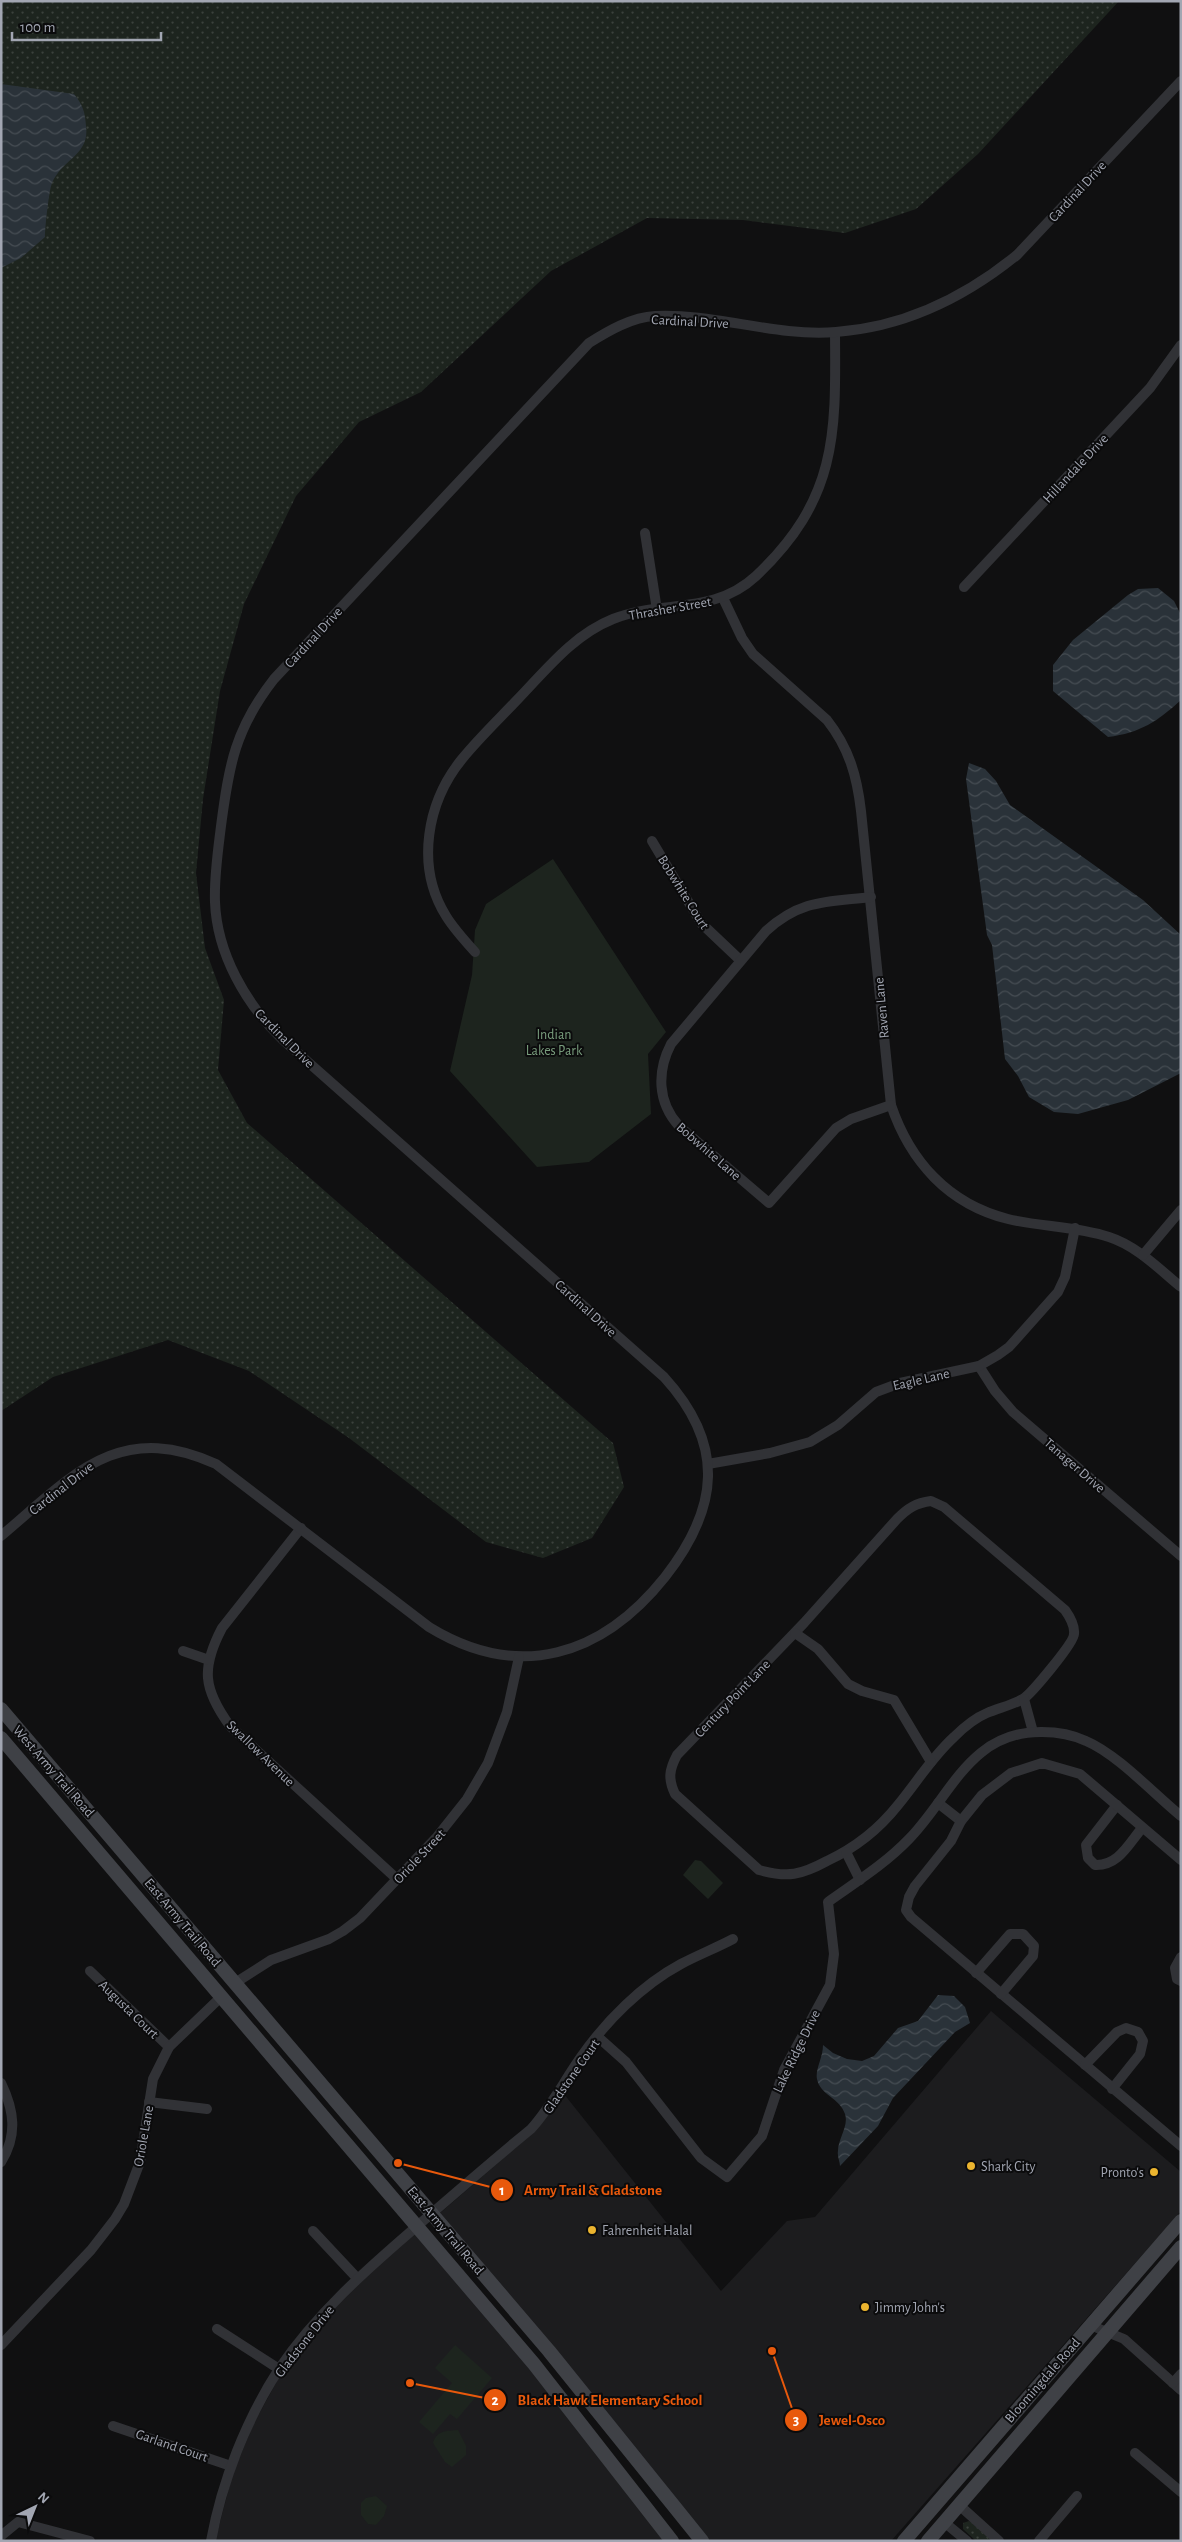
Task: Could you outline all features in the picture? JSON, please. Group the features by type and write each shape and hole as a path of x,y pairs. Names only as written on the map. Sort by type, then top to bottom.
{"main road":[{"name":"West Army Trail Road","path":"1,1709 107,1832"},
{"name":"West Army Trail Road","path":"1,1738 95,1845"},
{"name":"East Army Trail Road","path":"107,1832 549,2351 702,2541"},
{"name":"East Army Trail Road","path":"95,1845 534,2364 672,2541"},
{"name":"Bloomingdale Road","path":"904,2541 1181,2221"},
{"name":"Bloomingdale Road","path":"928,2541 1181,2247"}],"street":[{"name":"Cardinal Drive","path":"1,1536 84,1468 118,1452 148,1446 188,1452 216,1464 442,1634 484,1651 519,1657 551,1653 583,1644 608,1632 642,1605 693,1538 705,1502 708,1464 694,1417 680,1395 664,1377 290,1046 264,1020 241,988 222,940 215,904 217,862 230,764 240,734 257,701 281,672 589,343 623,324 654,316 693,318 792,331 835,332 884,325 920,314 958,297 989,278 1017,254 1181,81"},
{"name":"Thrasher Street","path":"475,952 445,915 433,883 427,851 431,822 446,782 462,758 574,642 613,619 723,598 755,577 773,558 806,514 823,478 830,454 834,425 835,332"},
{"name":"Hillandale Drive","path":"964,587 1150,388 1181,345"},
{"path":"645,533 657,610"},
{"name":"Raven Lane","path":"723,598 742,638 753,654 816,709 836,732 847,750 858,785 871,897 890,1105 908,1146 922,1166 957,1198 986,1212 1008,1219 1075,1228 1114,1239 1142,1255 1181,1287"},
{"name":"Bobwhite Court","path":"652,841 701,923 714,938 740,960"},
{"name":"Bobwhite Lane","path":"871,897 810,904 796,908 766,930 671,1044 663,1059 662,1091 668,1111 680,1126 769,1203 836,1128 851,1119 890,1105"},
{"path":"1142,1255 1181,1210"},
{"name":"Eagle Lane","path":"708,1464 770,1453 802,1445 831,1430 868,1397 887,1386 979,1366 1009,1347 1058,1292 1065,1277 1075,1228"},
{"name":"Tanager Drive","path":"979,1366 995,1391 1013,1412 1181,1556"},
{"name":"Century Point Lane","path":"931,1501 944,1507 1065,1610 1072,1620 1074,1635 1069,1648 1024,1699 986,1713 962,1729 941,1749 898,1806 872,1832 846,1852 810,1870 794,1875 758,1870 675,1794 669,1780 670,1768 677,1756 795,1633 907,1509 918,1503 931,1501"},
{"name":"Swallow Avenue","path":"301,1528 222,1628 206,1670 213,1700 230,1726 397,1879"},
{"path":"795,1633 818,1649 848,1684 862,1691 894,1700 931,1762"},
{"path":"183,1651 209,1660"},
{"name":"Oriole Street","path":"235,1983 270,1960 329,1939 343,1931 360,1918 452,1820 468,1799 488,1763 507,1712 519,1657"},
{"path":"1024,1699 1033,1732"},
{"path":"846,1852 860,1880 878,1867 910,1838 968,1763 989,1746 1013,1736 1033,1732 1058,1732 1100,1748 1181,1816"},
{"path":"1181,1860 1080,1774 1042,1763 1011,1773 982,1795 961,1822 951,1841 915,1886 909,1897 906,1910 910,1916 976,1973 1181,2146"},
{"path":"938,1803 961,1822"},
{"path":"1117,1805 1086,1846 1088,1858 1095,1865 1106,1865 1114,1861 1142,1828"},
{"name":"Lake Ridge Drive","path":"598,2036 626,2062 702,2158 727,2177 762,2136 784,2070 830,1985 834,1959 828,1902 860,1880"},
{"path":"976,1973 1010,1934 1023,1934 1034,1946 1034,1956 1001,1994"},
{"name":"Gladstone Court","path":"418,2226 537,2122 549,2109 581,2056 638,1995 670,1971 733,1940"},
{"path":"1181,1957 1175,1968 1177,1980 1181,1981"},
{"name":"Augusta Court","path":"90,1971 169,2047"},
{"name":"Oriole Lane","path":"3,2340 91,2250 115,2219 124,2204 140,2162 153,2079 169,2047 222,1996"},
{"path":"1085,2065 1116,2032 1126,2028 1138,2032 1143,2041 1140,2054 1112,2089"},
{"path":"1,2083 12,2108 14,2128 10,2144 1,2162"},
{"path":"149,2102 207,2109"},
{"name":"Gladstone Drive","path":"211,2541 231,2466 250,2423 279,2369 314,2324 357,2278 418,2226"},
{"path":"313,2231 357,2278"},
{"path":"1090,2325 1124,2339 1177,2387 1181,2374"},
{"path":"217,2329 279,2369"},
{"name":"Garland Court","path":"113,2426 231,2466"},
{"path":"1135,2453 1181,2492"},
{"path":"1039,2541 1077,2496"},
{"path":"959,2505 999,2541"},
{"path":"1,2536 18,2522 90,2541"},
{"path":"944,2522 967,2541"}],"shaded area":[{"path":"991,2011 1181,2172 1181,2211 891,2541 707,2541 439,2214 537,2129 564,2094 721,2291 787,2221 815,2217"},
{"path":"418,2230 668,2541 215,2541 233,2473 254,2423 282,2372 316,2328 360,2281"}],"green space":[{"path":"1,1 1119,1 978,154 916,209 845,233 743,220 647,218 551,271 421,392 359,422 296,496 244,604 220,691 203,799 196,873 205,948 224,1000 218,1070 247,1123 613,1443 624,1487 592,1538 543,1558 486,1542 349,1438 249,1371 168,1340 53,1377 1,1411"},
{"name":"Indian Lakes Park","path":"553,859 666,1032 648,1054 651,1114 589,1162 537,1167 450,1071 472,975 475,930 486,904"},
{"path":"695,1860 701,1861 723,1883 708,1899 683,1875"},
{"path":"455,2345 492,2378 457,2419 450,2414 433,2434 419,2422 452,2383 435,2368"},
{"path":"458,2430 466,2446 466,2455 452,2467 445,2462 433,2443 440,2433"},
{"path":"376,2496 387,2506 384,2516 376,2525 368,2524 361,2515 361,2503 366,2498"},
{"path":"969,2521 992,2541 976,2541 963,2529 963,2523"}],"water":[{"path":"1,84 74,94 80,102 84,113 86,136 80,150 56,175 52,183 47,209 45,237 21,258 1,268"},
{"path":"1158,588 1174,601 1181,615 1181,700 1148,725 1130,732 1108,737 1053,691 1053,665 1073,640 1128,595 1138,589"},
{"path":"969,763 985,769 996,781 1010,805 1143,900 1181,935 1181,1073 1128,1100 1078,1114 1054,1112 1029,1097 1018,1076 1005,1059 992,945 987,935 966,779"},
{"path":"938,1995 954,1996 965,2007 970,2023 955,2032 893,2098 878,2126 840,2166 838,2146 845,2128 846,2119 839,2104 822,2089 817,2079 823,2045 833,2053 847,2059 862,2061 874,2056 898,2028 918,2021"}],"place":[{"name":"Army Trail & Gladstone","path":"398,2163"},
{"name":"Shark City","path":"971,2166"},
{"name":"Pronto's","path":"1154,2172"},
{"name":"Fahrenheit Halal","path":"592,2230"},
{"name":"Jimmy John's","path":"865,2307"},
{"name":"Jewel-Osco","path":"772,2351"},
{"name":"Black Hawk Elementary School","path":"410,2383"}]}
